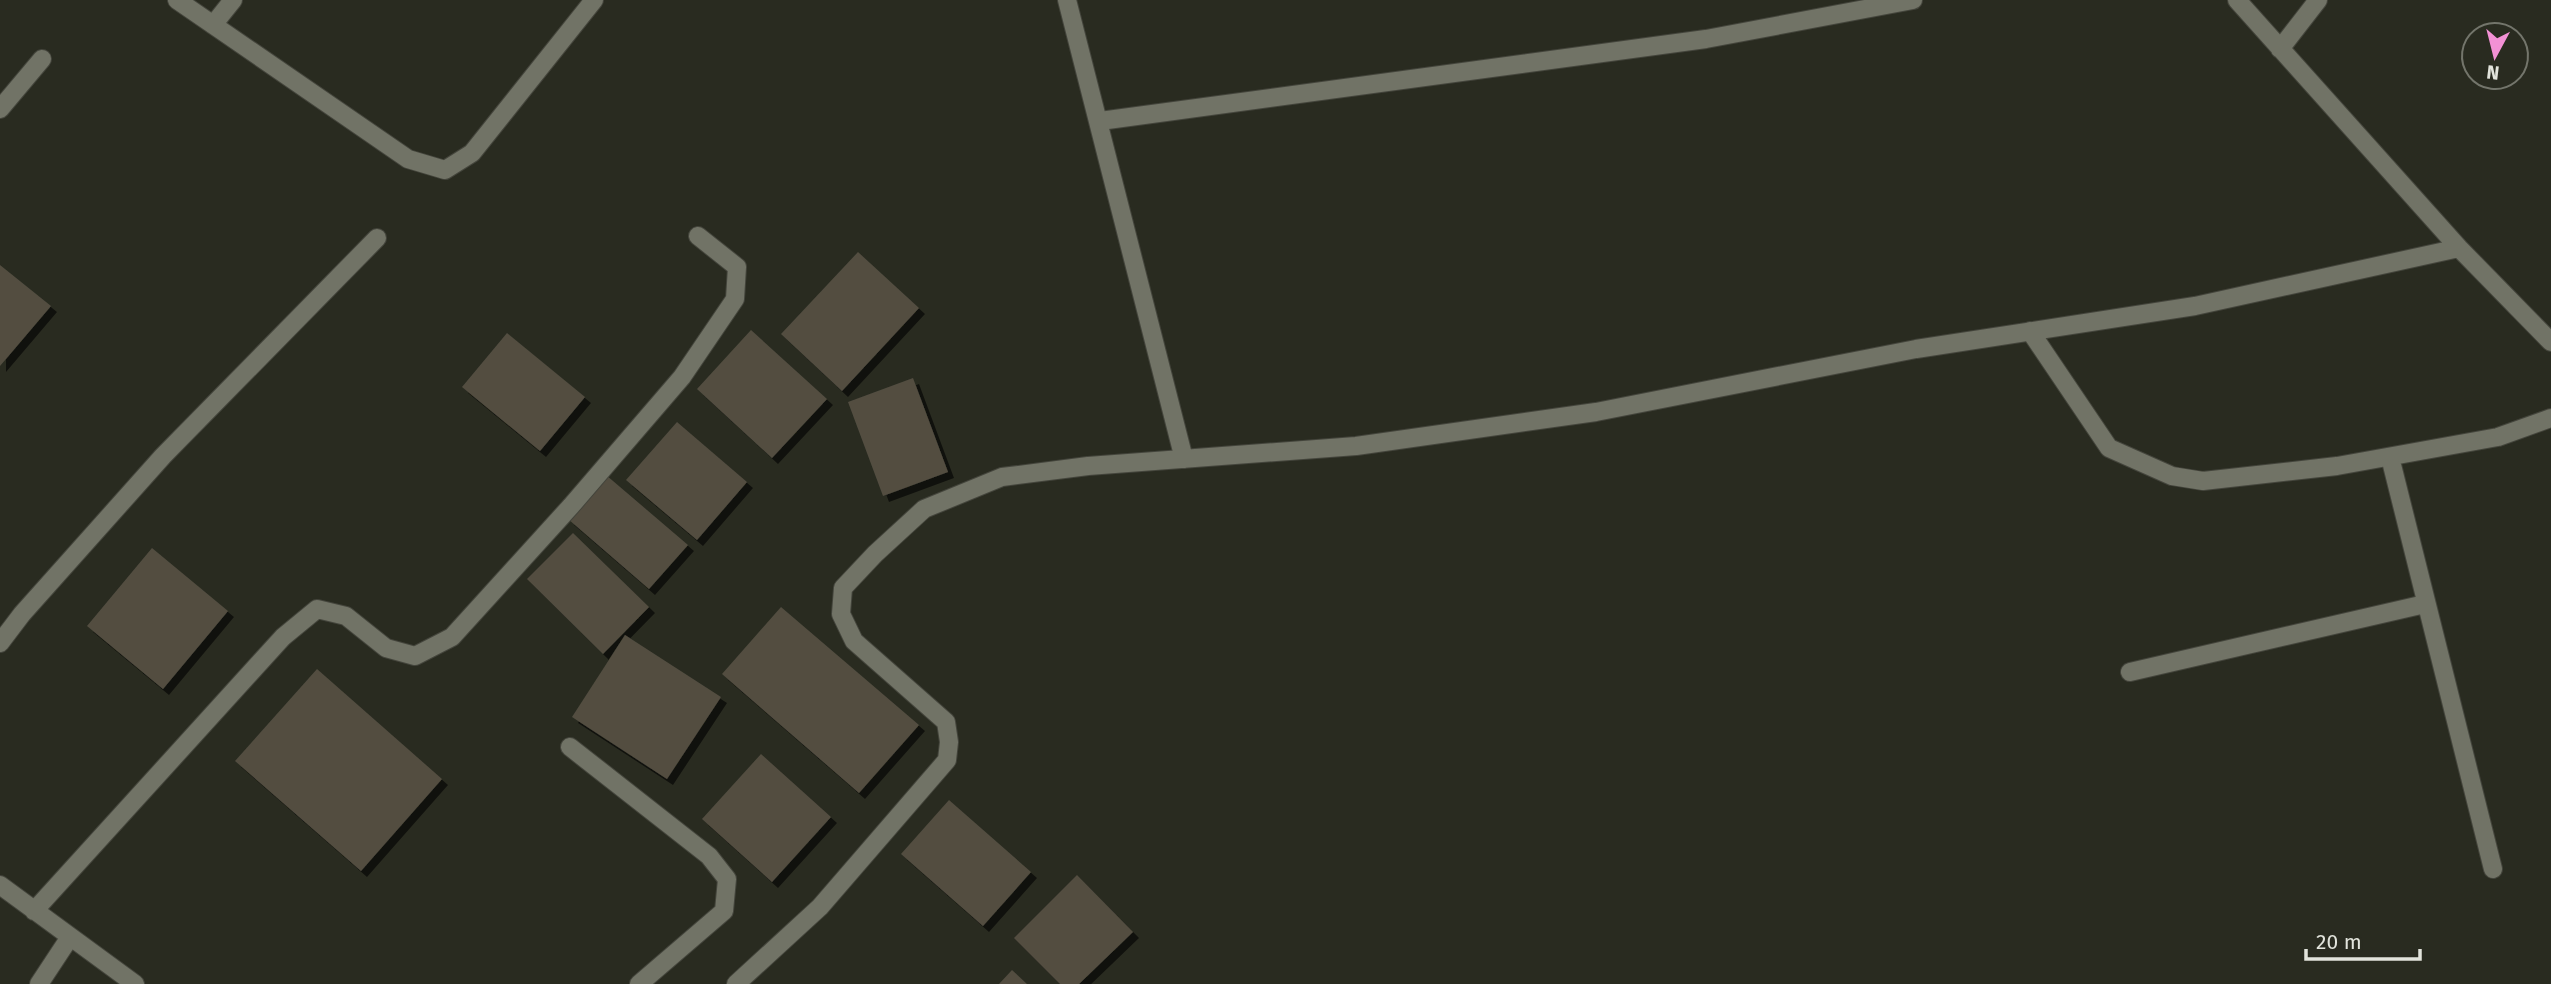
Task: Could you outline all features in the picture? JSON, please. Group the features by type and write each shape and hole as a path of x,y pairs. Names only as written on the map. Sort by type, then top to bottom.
{"street":[{"path":"177,0 408,159 444,170 472,153 594,0"},
{"path":"213,25 233,0"},
{"path":"1067,0 1184,458"},
{"path":"1100,121 1706,39 1913,0"},
{"path":"2237,0 2459,248 2551,342"},
{"path":"2280,49 2318,0"},
{"path":"0,109 42,59"},
{"path":"34,911 283,637 317,609 346,616 386,648 415,656 452,637 571,506 682,377 735,299 737,267 698,236"},
{"path":"0,642 163,456 377,237"},
{"path":"736,984 820,907 947,760 949,742 946,722 854,641 841,614 843,588 875,554 925,509 1002,477 1088,466 1356,446 1596,412 1916,349 2195,306 2459,248"},
{"path":"2030,331 2109,448 2172,476 2203,481 2337,466 2498,437 2551,418"},
{"path":"2390,457 2493,869"},
{"path":"2130,672 2426,604"},
{"path":"570,747 709,856 727,879 724,911 639,984"},
{"path":"0,885 135,984"},
{"path":"38,984 70,937"}],"building":[{"path":"858,252 919,308 842,391 781,334"},
{"path":"0,265 51,306 0,366"},
{"path":"751,330 827,399 772,458 697,389"},
{"path":"507,333 585,397 540,451 462,387"},
{"path":"913,378 948,472 883,496 848,402"},
{"path":"677,422 747,482 697,540 626,480"},
{"path":"606,475 688,545 649,589 568,519"},
{"path":"573,533 649,607 603,654 527,579"},
{"path":"152,548 228,611 163,689 87,626"},
{"path":"781,607 919,725 859,793 722,674"},
{"path":"625,635 721,697 667,779 572,717"},
{"path":"317,669 442,779 361,871 235,761"},
{"path":"761,754 831,817 772,882 702,819"},
{"path":"949,800 1031,872 983,926 901,854"},
{"path":"1077,875 1133,932 1079,984 1060,984 1014,938"},
{"path":"1012,970 1027,984 999,984"}]}
